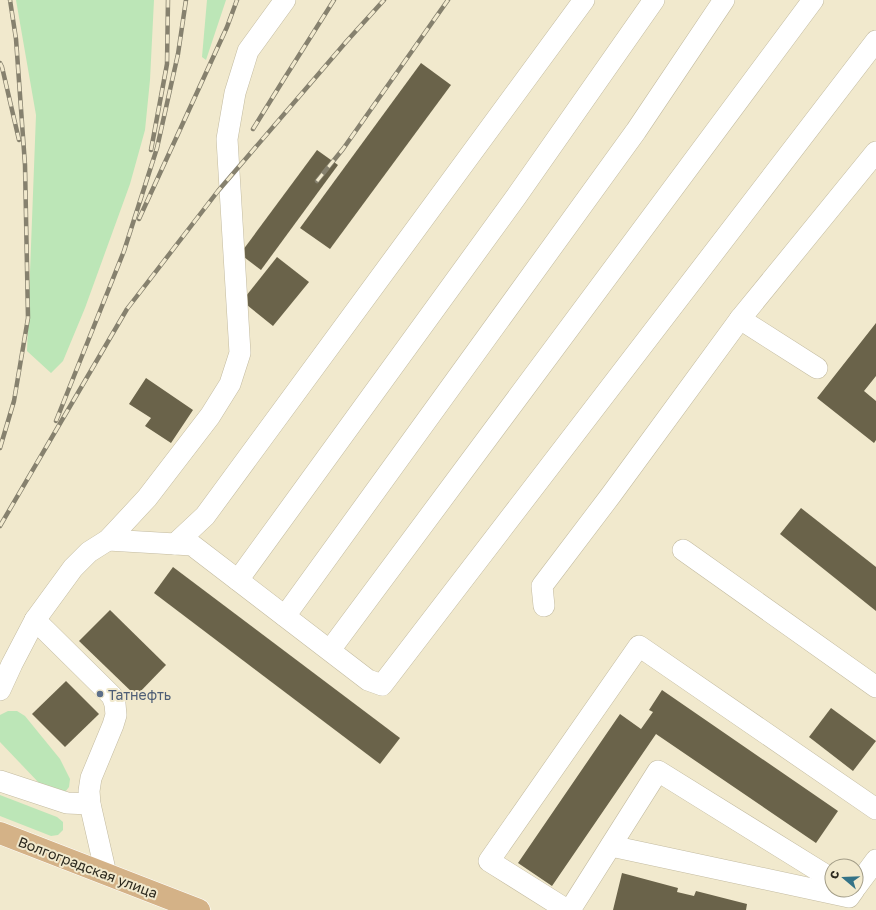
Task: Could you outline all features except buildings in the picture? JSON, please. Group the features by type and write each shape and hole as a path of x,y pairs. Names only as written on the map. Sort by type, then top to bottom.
{"main road":[{"name":"Волгоградская улица","path":"0,833 199,910"}],"lane":[{"path":"0,690 35,620 73,568 89,552 108,540 147,498 210,416 230,384 240,353 227,139 235,93 248,51 285,0"},
{"path":"175,544 205,516 584,0"},
{"path":"238,580 516,197 654,0"},
{"path":"285,616 636,131 724,0"},
{"path":"330,650 813,0"},
{"path":"108,540 192,545 368,680 382,685 876,42"},
{"path":"544,606 542,586 611,495 740,319 876,152"},
{"path":"740,319 817,368"},
{"path":"684,550 876,687"},
{"path":"35,620 112,696 115,704 116,714 113,725 91,778 89,791 90,804 106,874"},
{"path":"824,875 658,771 569,910 489,860 639,646 876,809"},
{"path":"0,781 67,803 90,804"},
{"path":"611,846 824,889"},
{"path":"864,878 876,860"}],"green space":[{"path":"16,0 154,0 150,80 145,130 130,184 85,308 63,361 51,373 27,351 36,115"},
{"path":"207,0 226,0 206,60 202,57"},
{"path":"8,711 17,711 25,716 60,759 70,779 69,787 65,792 40,784 0,742 0,715"},
{"path":"0,795 57,817 63,822 63,830 58,835 51,836 0,816"}],"railway":[{"path":"0,448 14,401 28,318 25,165 16,39 10,0"},
{"path":"151,150 167,64 168,0"},
{"path":"56,421 124,251 157,148 178,54 186,0"},
{"path":"139,219 227,27 237,0"},
{"path":"253,129 334,0"},
{"path":"0,526 127,309 218,191 384,0"},
{"path":"317,181 343,149 448,0"},
{"path":"0,63 19,140"}],"place":[{"name":"Татнефть","path":"100,694"}]}
